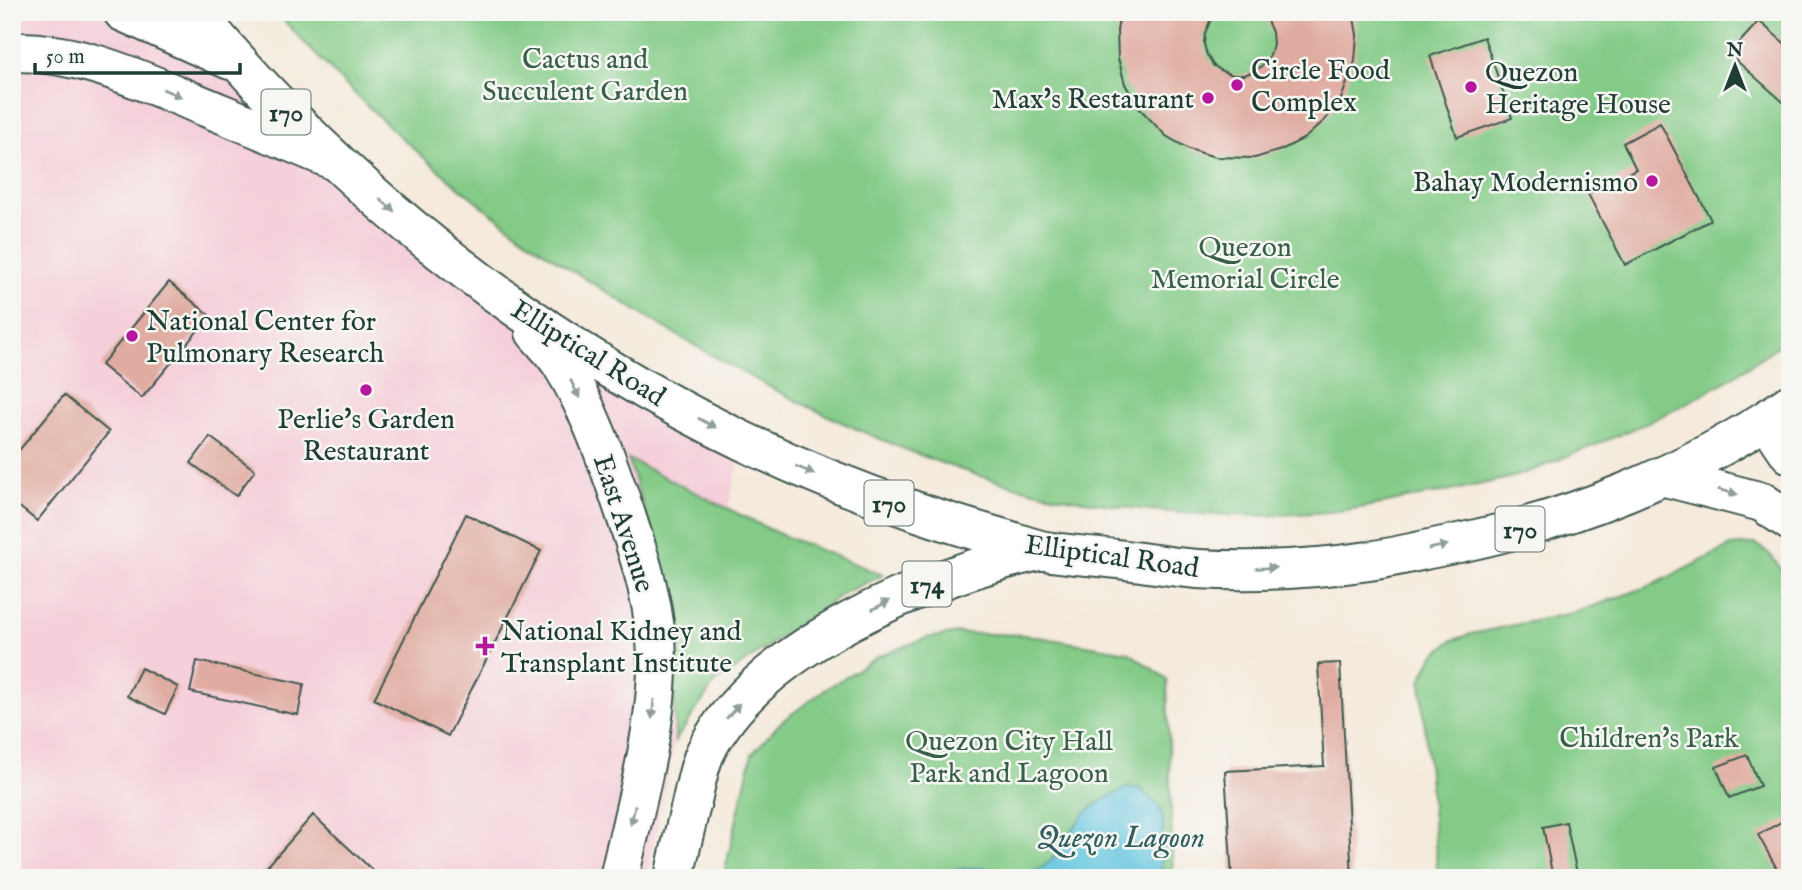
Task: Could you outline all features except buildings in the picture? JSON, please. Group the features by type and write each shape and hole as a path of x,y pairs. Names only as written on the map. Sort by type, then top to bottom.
{"main road":[{"name":"170","path":"123,12 238,63"},
{"name":"Elliptical Road","path":"195,12 238,63 335,161 405,221 521,313 660,398 767,454 856,491 1041,550 1197,569 1322,566 1371,561 1499,535 1555,519 1662,476 1778,412"},
{"name":"170","path":"12,52 29,51 78,59 137,78 335,161"},
{"name":"East Avenue","path":"521,313 561,363 587,413 632,534 653,611 657,673 650,741 619,878"},
{"path":"1778,412 1790,454"},
{"path":"1662,476 1762,502 1790,521"},
{"name":"174","path":"674,878 704,756 728,717 752,691 812,645 894,598 975,567 1041,550"}],"shaded area":[{"path":"12,12 195,12 335,161 743,442 675,741 647,878 12,878"}],"green space":[{"name":"Quezon Memorial Circle","path":"276,12 1790,12 1790,337 1728,380 1647,423 1530,471 1466,488 1353,509 1276,515 1156,511 1037,491 1000,482 909,451 821,413 735,369 586,280 522,236 424,158 333,73"},
{"path":"628,459 777,533 883,575 844,593 714,684 675,741 673,638 664,572"},
{"name":"Children's Park","path":"1755,544 1771,556 1790,583 1790,878 1438,878 1421,682 1433,656 1451,641 1471,634 1577,612 1655,584 1731,546"},
{"name":"Quezon City Hall Park and Lagoon","path":"958,633 1026,635 1128,652 1167,679 1173,878 723,878 752,754 781,722 823,691 877,657 926,638"}],"water":[{"name":"Quezon Lagoon","path":"1127,788 1139,788 1159,806 1163,818 1161,878 935,878 951,871 969,868 1025,873 1040,869 1054,857 1087,812"}],"place":[{"name":"Circle Food Complex","path":"1237,85"},
{"name":"Quezon Heritage House","path":"1471,87"},
{"name":"Max's Restaurant","path":"1208,98"},
{"name":"Bahay Modernismo","path":"1652,181"},
{"name":"National Center for Pulmonary Research","path":"132,336"},
{"name":"Perlie's Garden Restaurant","path":"366,390"},
{"name":"National Kidney and Transplant Institute","path":"485,646"}],"park label":[{"name":"Cactus and Succulent Garden","path":"585,74"}]}
